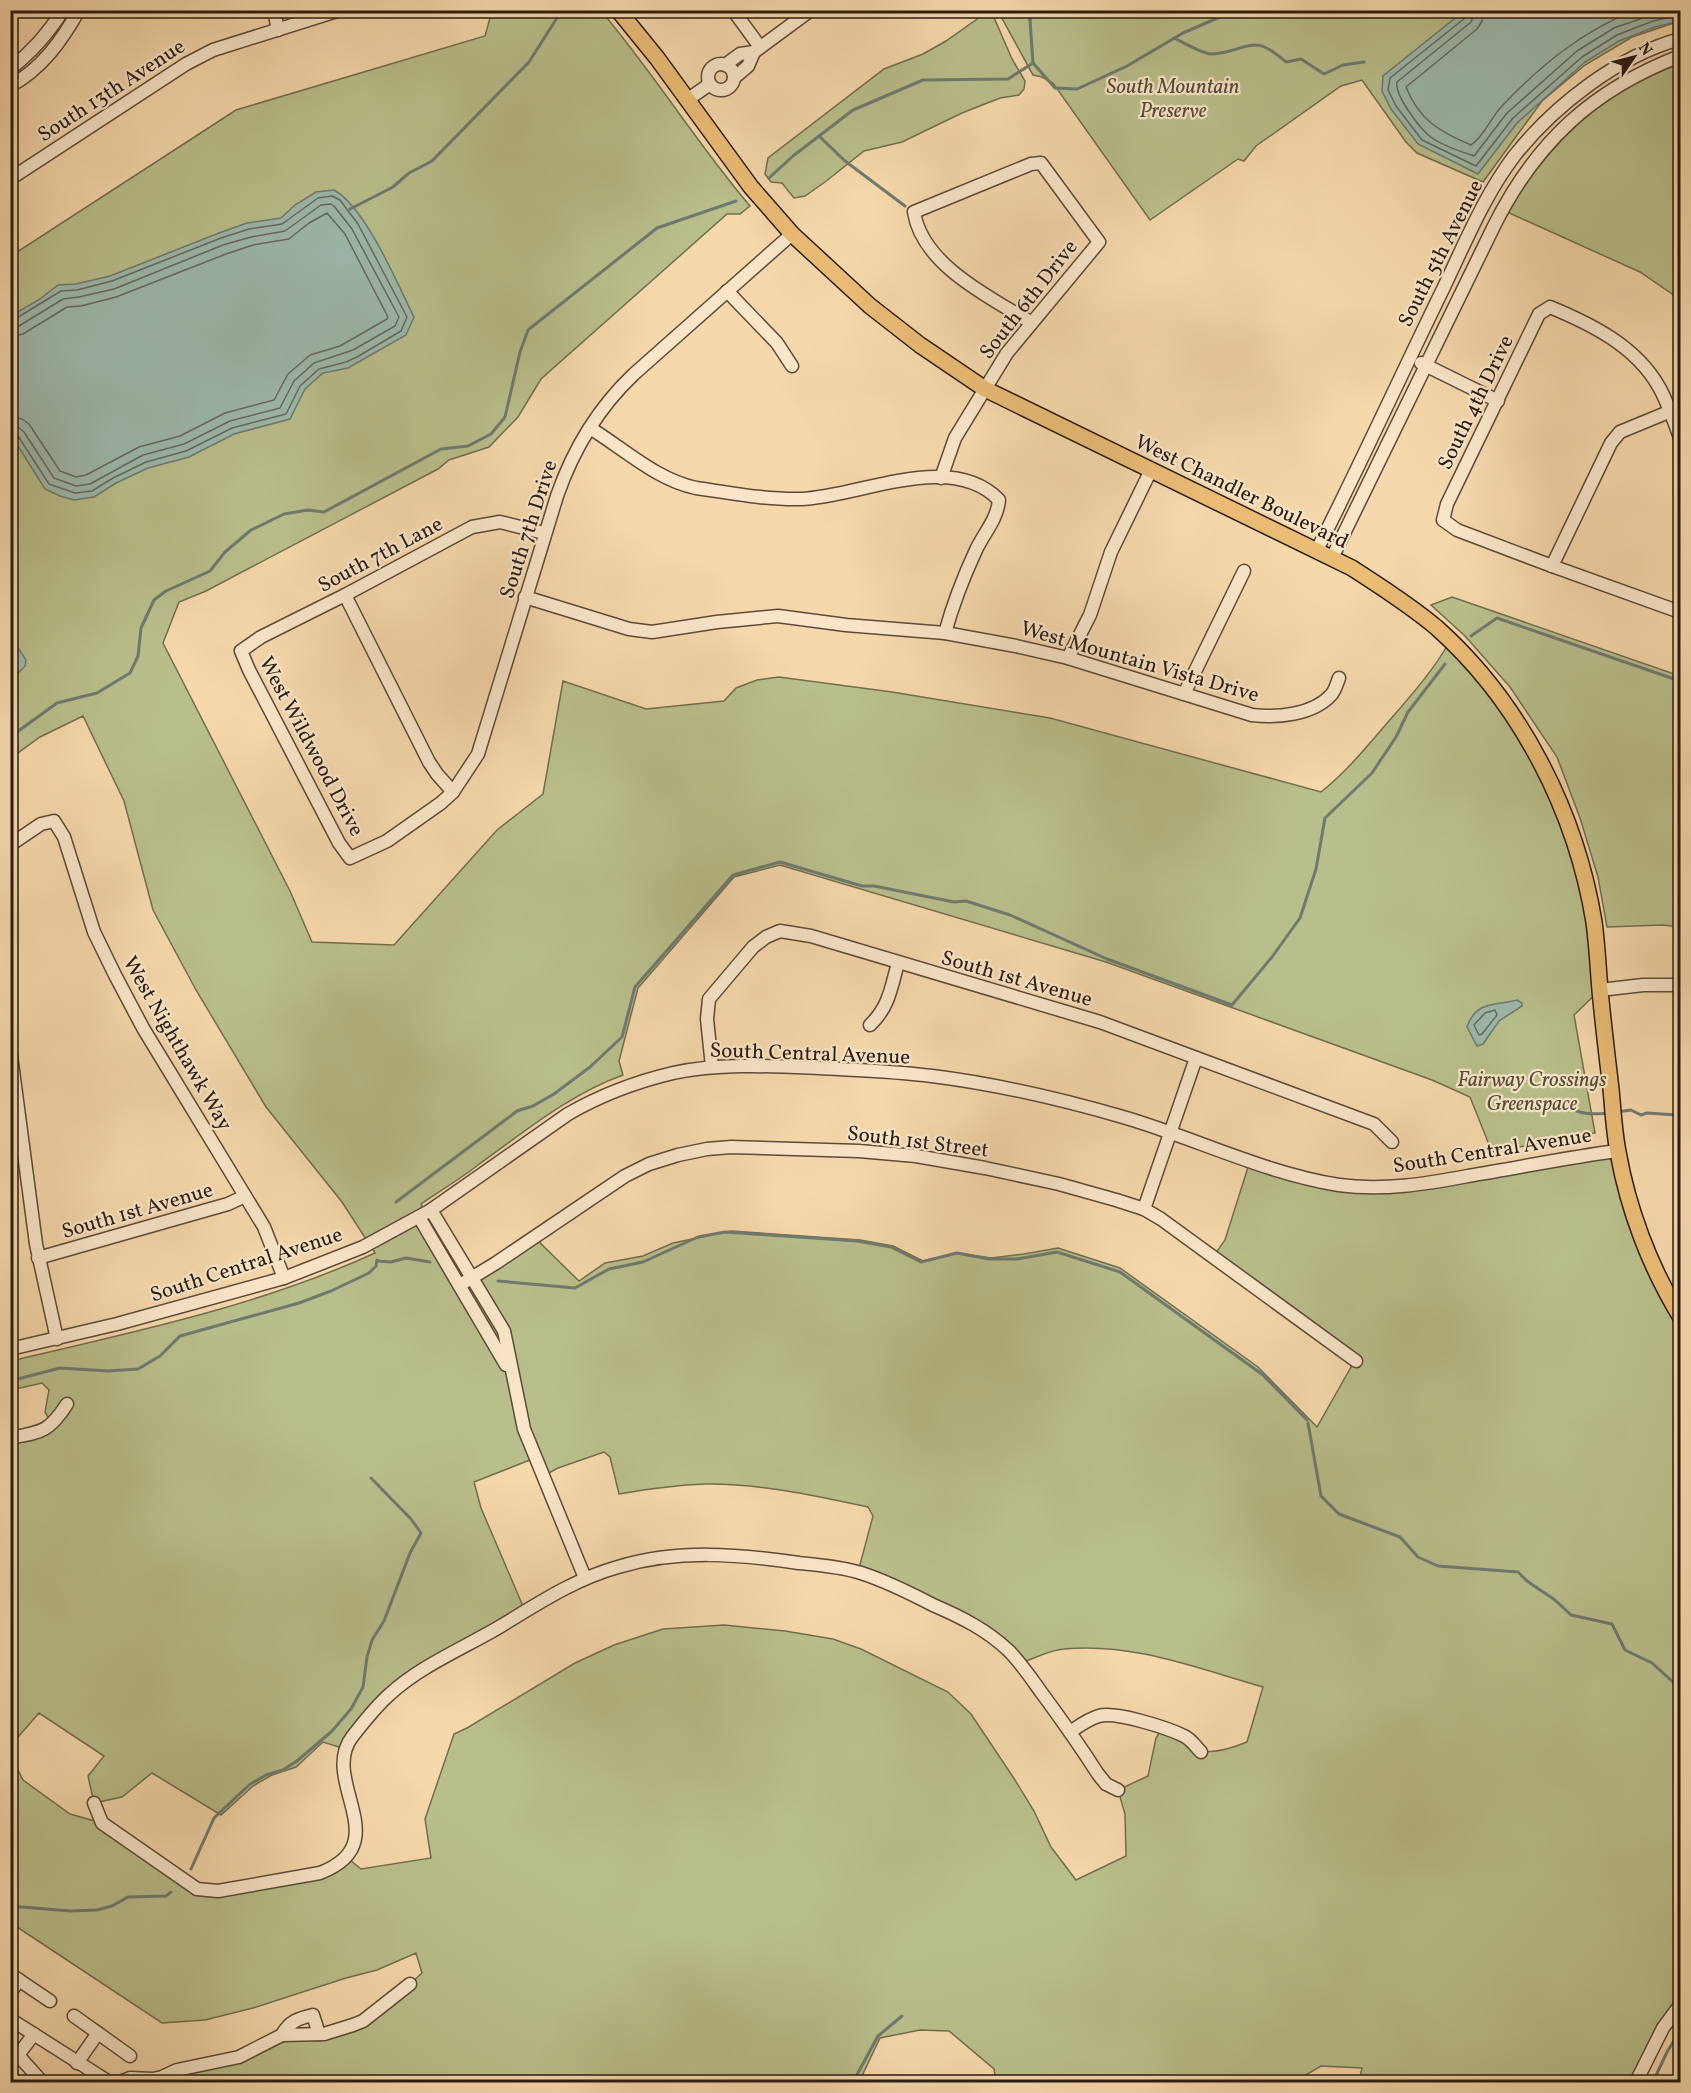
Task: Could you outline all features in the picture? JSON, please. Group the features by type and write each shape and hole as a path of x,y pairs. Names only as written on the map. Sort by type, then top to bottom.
{"main road":[{"name":"West Chandler Boulevard","path":"618,10 657,58 755,192 792,234 870,306 920,345 985,388 1352,568 1392,594 1456,647 1501,699 1540,759 1568,821 1585,880 1594,923 1618,1151 1641,1236 1660,1280 1680,1316"}],"street":[{"path":"10,69 27,57 47,36 63,10"},
{"path":"10,87 36,68 58,45 79,10"},
{"path":"274,10 278,30"},
{"name":"South 13th Avenue","path":"10,179 186,64 213,50 340,10"},
{"path":"733,10 757,50"},
{"path":"734,78 748,66 757,50 810,10"},
{"name":"South 5th Avenue","path":"1317,550 1491,193 1511,160 1555,112 1600,78 1657,47 1678,39"},
{"path":"724,65 740,54 757,50"},
{"name":"South 5th Avenue","path":"1332,558 1507,200 1544,147 1567,124 1619,86 1680,56"},
{"path":"717,65 724,65 733,71 734,78 731,86 724,90 716,90 710,84 708,76 711,69 717,65"},
{"path":"687,100 710,84"},
{"name":"South 6th Drive","path":"941,477 956,438 1007,353 1032,323 1099,242 1041,164 1031,164 914,212 916,225 943,263 975,288 1032,323"},
{"name":"South 7th Drive","path":"350,858 387,841 419,820 453,792 478,754 544,533 569,463 590,428 619,388 792,234"},
{"path":"727,291 777,343 792,366"},
{"name":"South 4th Drive","path":"1552,566 1457,530 1443,520 1447,504 1539,314 1550,307 1623,345 1658,385 1671,411"},
{"path":"1410,358 1498,401"},
{"path":"1680,438 1671,411 1620,432 1611,443 1552,566 1680,612"},
{"path":"590,428 669,479 696,488 801,499 910,479 941,477 988,489 999,500 998,513 977,547 954,598 945,633"},
{"path":"1068,658 1090,615 1111,552 1151,470"},
{"name":"South 7th Lane","path":"241,651 261,637 472,527 500,522 544,533"},
{"path":"1184,694 1244,571"},
{"path":"345,595 429,762 453,792"},
{"name":"West Mountain Vista Drive","path":"525,597 629,629 652,632 778,616 846,625 945,633 1068,658 1252,715 1274,716 1318,705 1332,695 1339,678"},
{"name":"West Wildwood Drive","path":"241,651 328,822 350,858"},
{"name":"West Nighthawk Way","path":"10,845 41,824 54,821 64,837 94,932 115,975 143,1028 271,1240 284,1278"},
{"name":"South 1st Avenue","path":"712,1067 706,1019 709,999 753,947 765,937 780,932 811,936 1100,1022 1374,1124 1392,1142"},
{"path":"870,1025 881,1014 887,1003 898,963"},
{"path":"1600,990 1642,985 1680,985"},
{"path":"10,1048 38,1258 57,1339"},
{"path":"1144,1209 1196,1058"},
{"name":"South Central Avenue","path":"10,1349 186,1306 284,1278 370,1244 431,1210 568,1114 589,1102 614,1090 673,1073 712,1067 794,1067 932,1076 1045,1097 1170,1132 1279,1171 1341,1185 1366,1187 1430,1183 1618,1151"},
{"name":"South 1st Street","path":"460,1285 625,1176 649,1164 678,1155 731,1147 859,1151 916,1156 985,1168 1059,1184 1144,1209 1356,1361"},
{"name":"South 1st Avenue","path":"38,1258 228,1204 245,1196"},
{"path":"431,1210 504,1330 524,1429 585,1578"},
{"path":"419,1217 512,1374"},
{"path":"10,1438 43,1431 60,1416 67,1404"},
{"path":"94,1803 102,1823 197,1889 218,1891 320,1874 336,1867 350,1852 356,1835 344,1769 345,1749 388,1695 417,1673 547,1597 585,1578 618,1566 698,1554 759,1557 858,1572 881,1580 982,1629 1020,1663 1098,1774 1106,1784 1118,1791"},
{"path":"1070,1732 1090,1719 1111,1715 1130,1718 1186,1737 1201,1752"},
{"path":"10,1993 15,1977 50,2001"},
{"path":"10,2019 109,2082 120,2082 130,2078 160,2080 177,2070 239,2057 282,2035 319,2034 363,2021 410,1984"},
{"path":"1636,2082 1663,2028 1680,2005"},
{"path":"282,2035 296,2019 314,2015 319,2034"},
{"path":"74,2016 130,2056"},
{"path":"77,2063 98,2033"},
{"path":"34,2034 18,2055 42,2082"}],"green space":[{"name":"South Mountain Preserve","path":"1680,10 1680,21 1632,37 1585,65 1542,101 1483,182 1417,153 1406,142 1362,80 1341,86 1256,146 1244,161 1238,159 1150,220 1053,83 1033,75 998,11"},
{"name":"Fairway Crossings Greenspace","path":"492,11 601,11 750,206 740,214 727,214 541,379 518,417 489,447 449,460 438,469 206,591 179,602 163,643 290,891 312,942 394,945 497,830 543,794 563,681 646,709 724,701 736,688 757,680 779,677 892,692 1050,718 1321,792 1353,762 1410,697 1450,641 1501,699 1568,821 1600,990 1574,1015 1595,1133 1492,1152 1470,1097 1432,1080 1106,962 780,865 734,877 638,988 619,1061 623,1075 584,1092 566,1103 421,1204 466,1281 534,1237 579,1281 605,1263 643,1256 673,1243 731,1231 860,1240 893,1246 923,1261 958,1253 991,1258 1058,1248 1120,1268 1258,1367 1317,1427 1355,1360 1213,1257 1225,1240 1250,1161 1366,1187 1618,1151 1627,1190 1680,1316 1680,2005 1636,2082 1359,2082 1362,2068 1321,2066 1294,2082 996,2082 994,2069 949,2031 920,2030 880,2038 859,2082 164,2082 177,2070 239,2057 282,2035 353,2025 422,1973 416,1953 377,1970 253,2008 205,2020 162,2023 11,1923 11,1763 17,1768 23,1780 70,1814 102,1823 197,1889 320,1873 346,1857 361,1869 431,1858 425,1819 454,1734 575,1663 614,1645 663,1629 724,1625 785,1631 833,1639 861,1649 948,1692 971,1714 1034,1811 1051,1847 1076,1880 1126,1856 1125,1814 1118,1790 1148,1776 1156,1738 1162,1728 1194,1747 1210,1752 1232,1748 1247,1742 1263,1687 1190,1665 1115,1649 1058,1650 1020,1663 982,1629 858,1572 873,1516 868,1507 787,1491 725,1484 684,1485 619,1494 610,1457 604,1452 558,1468 543,1476 535,1458 474,1482 481,1508 525,1611 417,1673 345,1749 323,1742 296,1767 272,1775 253,1786 221,1815 152,1773 122,1797 94,1803 88,1776 104,1756 39,1713 11,1745 11,1438 52,1424 45,1412 49,1390 42,1383 11,1390 11,1361 150,1328 241,1303 331,1272 375,1253 342,1202 266,1107 196,990 153,910 124,801 83,716 40,737 11,758 11,256 236,110 485,36"},
{"path":"987,12 992,13 1012,59 1025,81 1024,89 1019,95 1000,98 962,113 902,142 864,151 805,196 794,198 782,183 771,182 765,174 768,158 884,69 923,54"},
{"path":"1680,64 1680,304 1672,294 1640,272 1507,212 1541,163 1580,122 1626,88"},
{"path":"1452,597 1680,676 1680,927 1663,925 1607,927 1598,877 1580,818 1557,757 1510,687 1465,636 1431,605"}],"water":[{"path":"1680,10 1680,21 1655,27 1619,41 1585,62 1517,123 1478,174 1418,144 1391,109 1382,91 1383,76 1464,11"},
{"path":"334,190 346,199 358,213 390,267 414,317 406,335 348,368 323,373 305,389 290,419 234,434 189,457 148,468 116,483 94,497 74,500 45,489 11,435 11,316 58,285 76,284 110,276 247,223 281,218 295,205 316,192"},
{"path":"11,637 26,660 25,666 11,681"},
{"path":"1517,1000 1522,1003 1522,1006 1499,1021 1483,1044 1477,1046 1467,1027 1476,1012 1481,1008"}],"waterway":[{"path":"350,209 393,187 409,173 432,161 529,62 562,10"},
{"path":"1027,10 1030,20"},
{"path":"1033,63 1030,20 1036,10"},
{"path":"769,178 793,156 853,110 923,80 1008,79 1033,63 1055,88 1077,89 1127,66 1183,33 1236,10"},
{"path":"1174,38 1209,54 1257,45 1265,47 1286,62 1301,59 1324,74 1343,65 1364,62"},
{"path":"819,136 845,161 905,206"},
{"path":"10,737 57,703 97,693 130,673 138,656 141,628 154,600 166,591 210,571 225,552 251,530 284,514 308,510 324,512 441,449 468,446 491,434 505,417 520,352 528,330 657,228 736,201"},
{"path":"1471,636 1497,618 1680,681"},
{"path":"396,1202 517,1111 533,1106 554,1094 590,1067 622,1037 635,987 733,875 780,862 862,886 874,886 954,902 966,901 1010,915 1107,959 1232,1005 1272,957 1300,918 1316,869 1325,818 1372,773 1396,737 1408,712 1445,664"},
{"path":"1565,1106 1586,1113 1608,1113"},
{"path":"1617,1112 1631,1110 1641,1115 1647,1113 1677,1115"},
{"path":"498,1281 575,1288 609,1269 643,1262 698,1237 725,1232 857,1241 891,1247 921,1262 957,1253 989,1259 1017,1259 1057,1252 1120,1272 1263,1375 1307,1420"},
{"path":"377,1261 391,1262 406,1258 430,1262"},
{"path":"10,1381 60,1368 108,1371 138,1369 160,1356 180,1336 299,1303 331,1291 369,1273 376,1266 377,1260"},
{"path":"1308,1423 1321,1496 1339,1514 1400,1537 1418,1557 1438,1566 1518,1572 1571,1615 1612,1624 1625,1650 1652,1663 1673,1682 1680,1698"},
{"path":"191,1869 214,1818 249,1785 297,1761 332,1731 351,1709 363,1687 372,1640 384,1621 410,1553 421,1533 411,1519 371,1478"},
{"path":"10,1906 70,1911 97,1910 112,1906 128,1897 166,1896 171,1892"},
{"path":"853,2082 878,2036 902,2016"},
{"path":"1653,2082 1680,2031"}]}
